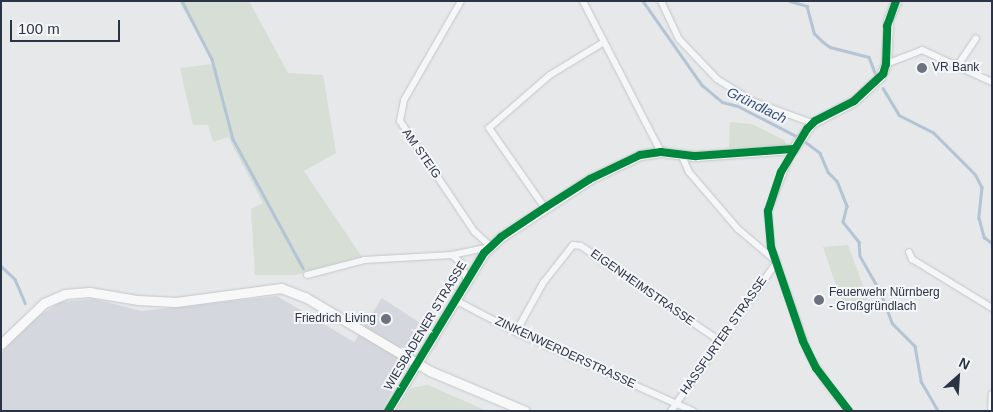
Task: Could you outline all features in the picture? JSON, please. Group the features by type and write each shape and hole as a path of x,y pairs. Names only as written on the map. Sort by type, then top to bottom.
{"street":[{"name":"AM STEIG","path":"461,1 404,100 400,120 487,250"},
{"path":"583,1 661,152"},
{"path":"661,1 679,39 717,79 752,101 809,126"},
{"path":"849,411 808,355 776,262 772,247 768,211 794,148 809,126 858,98 880,77 886,64 886,32 892,4"},
{"path":"958,65 976,38"},
{"path":"544,208 489,128 550,75 604,42"},
{"path":"886,64 918,50 958,65 992,82"},
{"path":"307,275 364,260 452,255 487,250 544,208 609,169 640,155 661,152 682,156 794,148"},
{"path":"682,156 689,172 763,253 776,262"},
{"name":"EIGENHEIMSTRASSE","path":"516,332 543,283 573,245 581,246 721,342"},
{"path":"763,253 772,247"},
{"name":"WIESBADENER STRASSE","path":"388,411 487,250"},
{"path":"909,252 912,258 992,308"},
{"path":"452,255 461,263 467,280"},
{"name":"HASSFURTER STRASSE","path":"671,411 776,262"},
{"path":"1,344 34,311 55,297 89,292 176,302 260,289 288,289 416,364 525,411"},
{"name":"ZINKENWERDERSTRASSE","path":"455,300 516,332 693,411"},
{"path":"991,411 992,394"}],"shaded area":[{"path":"179,1 249,1 288,73 323,75 336,153 304,171 362,257 296,275 255,275 251,209 263,203 228,137 213,142 208,125 193,125 180,68 214,64"},
{"path":"730,122 752,124 784,140 787,145 729,148"},
{"path":"848,245 868,299 844,308 823,247"},
{"path":"277,296 354,342 382,298 426,327 382,411 1,411 1,353 30,322 60,302 94,299 142,311"},
{"path":"428,385 487,411 395,411 411,388"}],"waterway":[{"path":"182,1 212,59 233,139 303,268"},
{"name":"Gründlach","path":"643,1 702,85 722,102 738,106 798,137"},
{"path":"790,1 807,6 814,33 822,41 830,47 869,57 875,73"},
{"path":"883,88 899,115 933,132 975,174 982,187 979,218 984,237 992,243"},
{"name":"Gründlach","path":"803,140 820,153 828,172 837,181 847,206 843,222 859,242 860,256 880,291 892,323 915,346 921,381 938,411"},
{"path":"1,266 15,279 25,303"}],"cycle path":[{"path":"849,411 816,368 803,341 771,247 768,211 781,172 807,129 815,121 854,101 883,74 886,64 887,26 896,1"},
{"path":"388,411 484,253 501,237 546,207 590,179 640,155 661,152 696,156 793,149"}],"place":[{"name":"VR Bank","path":"922,68"},
{"name":"Feuerwehr Nürnberg - Großgründlach","path":"819,300"},
{"name":"Friedrich Living","path":"386,319"}]}
